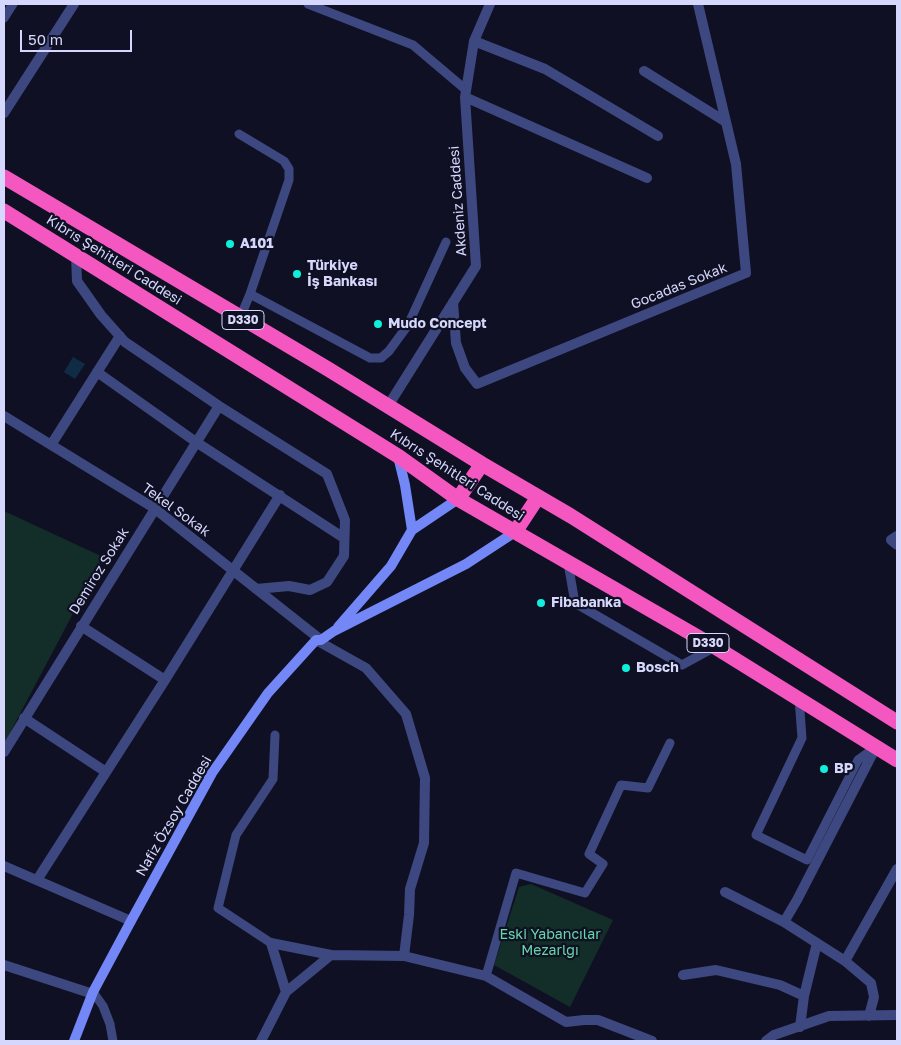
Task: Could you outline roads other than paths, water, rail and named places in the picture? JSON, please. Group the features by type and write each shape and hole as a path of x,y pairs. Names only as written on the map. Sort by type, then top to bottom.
{"highway":[{"name":"Kıbrıs Şehitleri Caddesi","path":"4,178 538,497 897,722"},
{"name":"Kıbrıs Şehitleri Caddesi","path":"4,210 398,456 458,499 715,647 799,697 897,760"},
{"path":"458,499 482,464"},
{"path":"515,532 538,497"}],"main road":[{"path":"398,456 412,530"},
{"name":"Nafiz Özsoy Caddesi","path":"334,631 391,566 412,530 458,499"},
{"name":"Nafiz Özsoy Caddesi","path":"74,1041 93,993 212,772 268,693 319,640 466,564 515,532"}],"street":[{"path":"4,113 74,4"},
{"name":"Akdeniz Caddesi","path":"388,406 476,266 465,93 474,40 490,4"},
{"name":"Gocadas Sokak","path":"453,302 456,344 465,368 477,384 746,273 736,164 698,4"},
{"path":"474,40 545,69 658,136"},
{"path":"644,71 726,122"},
{"path":"465,93 647,178"},
{"path":"76,255 77,280 101,315 125,342 219,406 327,474 345,520 344,556 327,582 310,590 289,586 256,589"},
{"path":"51,445 120,336"},
{"path":"97,372 196,442 344,538"},
{"name":"Demiroz Sokak","path":"4,752 219,406"},
{"name":"Tekel Sokak","path":"4,416 154,508 319,640 366,668 406,714 425,778 424,842 410,889 404,956"},
{"path":"37,880 234,571 280,495"},
{"path":"897,536 891,540 897,545"},
{"path":"82,626 165,680"},
{"path":"24,718 106,772"},
{"path":"784,922 876,747"},
{"path":"4,867 131,921"},
{"path":"845,961 897,869"},
{"path":"725,892 784,922 845,961 872,984 874,997 869,1016"},
{"path":"286,992 271,943 331,955 404,956 486,976 566,1022 598,1020 652,1041"},
{"path":"800,1027 804,996 817,943"},
{"path":"261,1041 286,992 331,955"},
{"path":"4,965 93,993"},
{"path":"683,974 716,970 780,985 804,996"},
{"path":"772,1039 829,1016 897,1015"}],"lane":[{"path":"4,18 12,4"},
{"path":"308,4 413,44 465,93"},
{"path":"239,134 284,161 289,169 289,180 240,318"},
{"path":"250,294 370,358 381,358 389,351 408,325 446,242"},
{"path":"568,563 575,603 682,665 715,647"},
{"path":"799,697 802,738 756,835 808,860 858,760 876,747"},
{"path":"271,943 218,908 236,835 273,779 275,735"},
{"path":"486,976 516,873 585,893 603,864 590,854 621,785 648,788 670,743"},
{"path":"93,993 102,1006 110,1024 114,1041"}],"water":[{"path":"73,357 85,364 75,379 64,372"}],"place":[{"name":"A101","path":"230,244"},
{"name":"Türkiye İş Bankası","path":"297,274"},
{"name":"Mudo Concept","path":"378,324"},
{"name":"Fibabanka","path":"541,603"},
{"name":"Bosch","path":"626,668"},
{"name":"BP","path":"824,769"}],"park label":[{"name":"Eski Yabancılar Mezarlğı","path":"550,944"}]}
